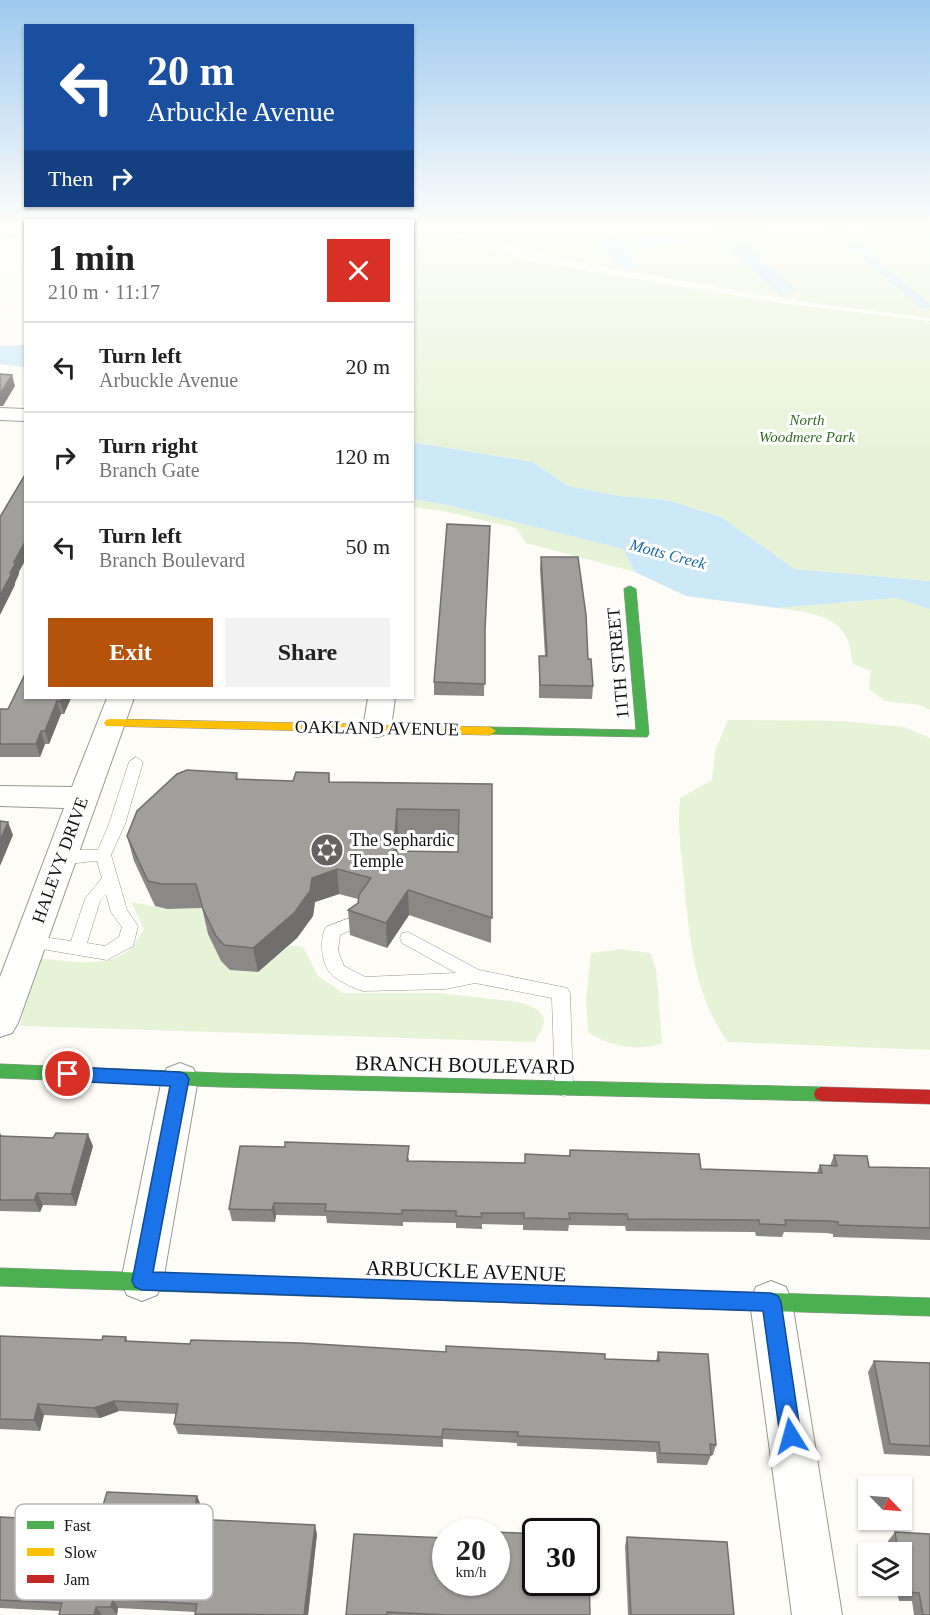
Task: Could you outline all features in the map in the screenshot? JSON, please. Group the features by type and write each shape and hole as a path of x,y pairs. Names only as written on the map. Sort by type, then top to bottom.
{"street":[{"path":"0,414 24,415"},
{"name":"11TH STREET","path":"630,589 643,734"},
{"path":"377,728 381,699"},
{"name":"OAKLAND AVENUE","path":"115,710 377,728 643,734"},
{"name":"HALEVY DRIVE","path":"0,1023 115,710"},
{"path":"0,796 83,798"},
{"name":"BRANCH BOULEVARD","path":"0,1071 180,1079 930,1097"},
{"path":"142,1281 180,1079"},
{"name":"ARBUCKLE AVENUE","path":"0,1277 930,1307"},
{"path":"771,1302 817,1615"}],"lane":[{"path":"29,946 42,943 107,953 127,941 130,926 119,912 103,855 117,824 136,762"},
{"path":"61,860 73,856 103,855"},
{"path":"76,949 93,899 109,880"},
{"path":"352,923 332,931 330,951 338,970 363,984 446,982 475,976"},
{"path":"408,938 475,976 561,993 564,1089"}],"green space":[{"name":"North Woodmere Park","path":"414,299 759,299 930,321 930,581 795,569 721,517 667,500 620,496 568,486 533,462 414,442"},
{"name":"North Woodmere Park","path":"791,299 911,299 922,309 930,307 930,318"},
{"path":"414,499 451,506 623,549 635,572 526,543 516,528 443,511 414,507"},
{"path":"896,598 930,609 930,710 920,705 885,701 869,689 871,671 853,664 848,640 836,624 818,615 777,608"},
{"path":"728,720 842,721 904,727 930,738 930,1050 728,1042 707,1005 695,965 688,923 679,808 680,798 712,780 715,751"},
{"path":"131,902 167,909 202,908 208,934 258,972 291,945 303,947 318,976 343,993 438,993 518,1002 539,1011 544,1018 544,1023 535,1042 20,1026 36,958 91,962 112,959 126,953 144,929"},
{"path":"622,949 650,953 656,968 662,1043 643,1047 624,1046 604,1041 588,1032 586,999 591,953"}],"water":[{"path":"911,299 924,299 930,304 930,307 922,309"},
{"path":"24,345 24,367 0,364 0,346"},
{"name":"Motts Creek","path":"414,442 533,462 568,486 620,496 667,500 721,517 795,569 930,581 930,609 896,598 777,608 686,596 635,572 623,549 451,506 414,499"}],"building":[{"path":"0,374 12,375 0,394"},
{"path":"24,476 24,544 0,595 0,517"},
{"path":"447,524 490,526 485,684 434,682"},
{"path":"541,557 578,557 586,615 588,659 591,659 593,686 540,685 539,656 547,656"},
{"path":"24,676 24,699 62,699 60,702 57,701 45,731 41,731 36,744 0,744 0,709 8,709"},
{"path":"187,770 237,773 236,779 293,781 296,772 329,773 329,782 492,784 492,918 408,890 386,923 348,910 358,903 359,895 371,878 337,869 312,878 310,891 294,913 253,948 224,945 216,936 203,909 196,884 161,884 148,881 127,836 137,811 177,774","holes":["397,809 459,810 458,852 394,851"]},
{"path":"0,821 8,822 0,841"},
{"path":"56,1133 88,1134 71,1194 37,1193 34,1200 0,1200 0,1136 53,1138"},
{"path":"285,1142 409,1146 407,1161 525,1163 525,1154 570,1156 570,1150 699,1154 701,1169 822,1173 820,1165 837,1166 834,1155 867,1156 869,1167 930,1168 930,1228 838,1225 838,1222 831,1221 785,1220 786,1225 760,1224 759,1220 628,1219 627,1214 569,1213 570,1219 524,1218 524,1213 481,1213 482,1217 456,1216 456,1211 402,1210 402,1214 325,1211 326,1204 274,1203 272,1210 229,1209 240,1146 285,1147"},
{"path":"0,1336 102,1340 103,1336 126,1337 125,1341 190,1344 191,1340 301,1343 446,1352 446,1346 605,1354 605,1359 659,1361 658,1352 708,1354 716,1445 710,1444 711,1455 660,1453 659,1442 518,1436 518,1432 443,1429 442,1437 174,1424 178,1404 114,1401 94,1408 38,1404 34,1420 0,1419"},
{"path":"874,1361 930,1363 930,1446 890,1444"},
{"path":"107,1492 197,1496 196,1504 103,1504"},
{"path":"0,1517 15,1518 15,1600 113,1600 111,1607 96,1607 94,1615 59,1615 62,1603 0,1600"},
{"path":"213,1520 315,1525 304,1615 195,1614 197,1604 130,1600 213,1600"},
{"path":"895,1532 930,1534 930,1615 923,1615 919,1593 912,1592 912,1542 896,1542"},
{"path":"510,1533 522,1533 522,1596 590,1596 590,1615 446,1615 387,1612 387,1615 346,1615 354,1534 432,1537 432,1596 510,1596"},
{"path":"627,1537 727,1542 734,1615 631,1615"}],"traffic: fast":[{"path":"490,731 643,734 630,589"},
{"path":"0,1071 220,1080 822,1094"},
{"path":"0,1277 365,1289"},
{"path":"704,1300 930,1307"}],"traffic: slow":[{"path":"110,723 490,731"},
{"path":"365,1289 704,1300"}],"traffic: jam":[{"path":"822,1094 930,1097"}],"place":[{"name":"The Sephardic Temple","path":"327,850"}],"route":[{"path":"68,1074 180,1079 142,1281 771,1302 791,1436"}]}
